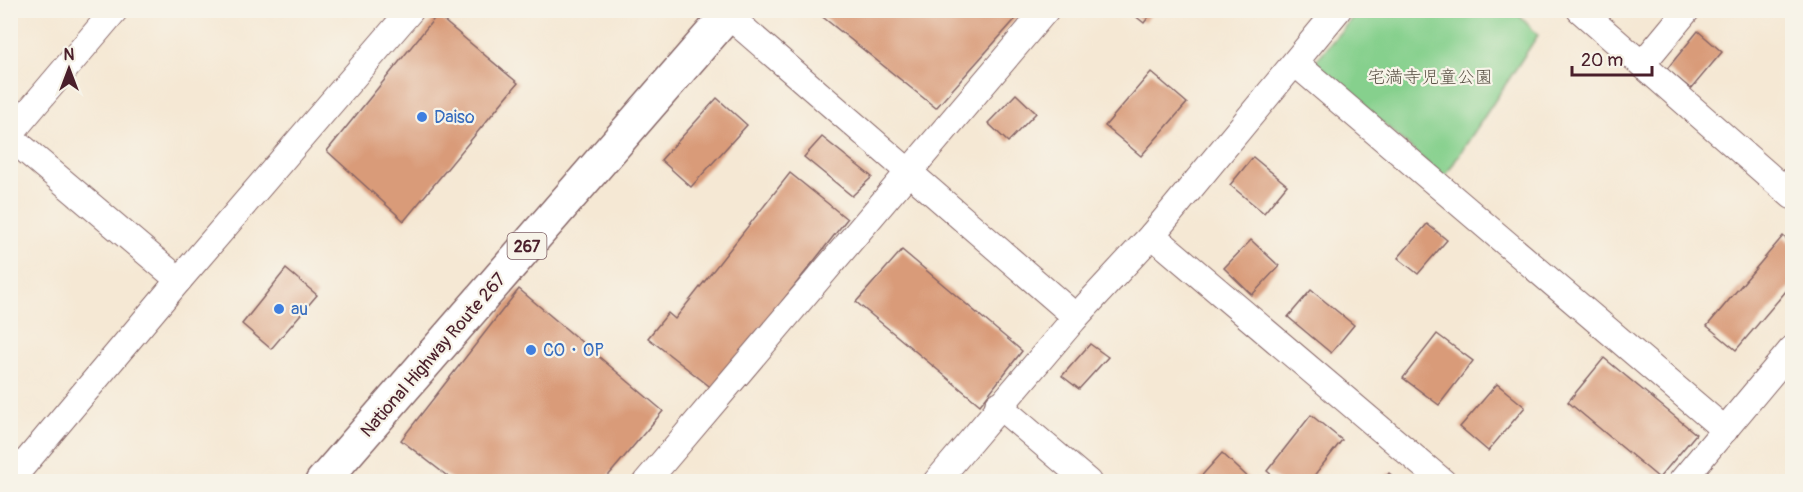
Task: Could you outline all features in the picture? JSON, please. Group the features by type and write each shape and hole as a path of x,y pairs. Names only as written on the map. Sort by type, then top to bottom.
{"highway":[{"name":"National Highway Route 267","path":"322,482 727,12"}],"street":[{"path":"116,10 10,135 179,280"},
{"path":"10,481 411,10"},
{"path":"646,482 908,170 1046,10"},
{"path":"936,482 998,405 1076,316 1152,235 1338,10"},
{"path":"1580,10 1792,196"},
{"path":"1643,63 1687,10"},
{"path":"727,12 1076,316"},
{"path":"1295,63 1725,430"},
{"path":"1152,235 1443,482"},
{"path":"1680,482 1792,349"},
{"path":"998,405 1088,482"}],"green space":[{"name":"宅満寺児童公園","path":"1358,11 1515,11 1538,35 1444,178 1315,62"}],"building":[{"path":"814,10 1013,10 1019,15 936,108"},
{"path":"1128,10 1154,10 1144,23"},
{"name":"Daiso","path":"437,15 518,83 404,221 327,151"},
{"path":"1698,31 1722,52 1691,89 1667,69"},
{"path":"1151,72 1187,103 1141,156 1105,126"},
{"path":"1016,94 1036,113 1008,142 988,123"},
{"path":"717,98 747,125 691,187 661,160"},
{"path":"822,137 872,177 852,196 804,157"},
{"path":"1253,157 1287,185 1264,213 1230,185"},
{"path":"790,173 847,219 713,389 648,338 668,313 675,319"},
{"path":"1427,224 1447,240 1418,274 1398,258"},
{"path":"1783,236 1792,244 1792,284 1736,350 1707,326"},
{"path":"1251,240 1279,266 1252,295 1224,268"},
{"path":"902,250 1022,351 980,405 856,302"},
{"name":"au","path":"286,269 317,295 271,349 242,324"},
{"name":"CO・OP","path":"519,289 663,411 603,482 455,482 401,440"},
{"path":"1311,290 1354,325 1331,353 1288,317"},
{"path":"1437,334 1473,361 1439,405 1403,378"},
{"path":"1090,344 1108,357 1079,389 1062,376"},
{"path":"1604,358 1696,434 1659,478 1568,402"},
{"path":"1497,384 1525,407 1488,451 1460,427"},
{"path":"1311,415 1342,440 1309,482 1280,482 1267,471"},
{"path":"1222,453 1253,482 1196,482"},
{"path":"1389,473 1400,482 1382,482"}],"place":[{"name":"Daiso","path":"422,117"},
{"name":"au","path":"279,309"},
{"name":"CO・OP","path":"531,350"}]}
